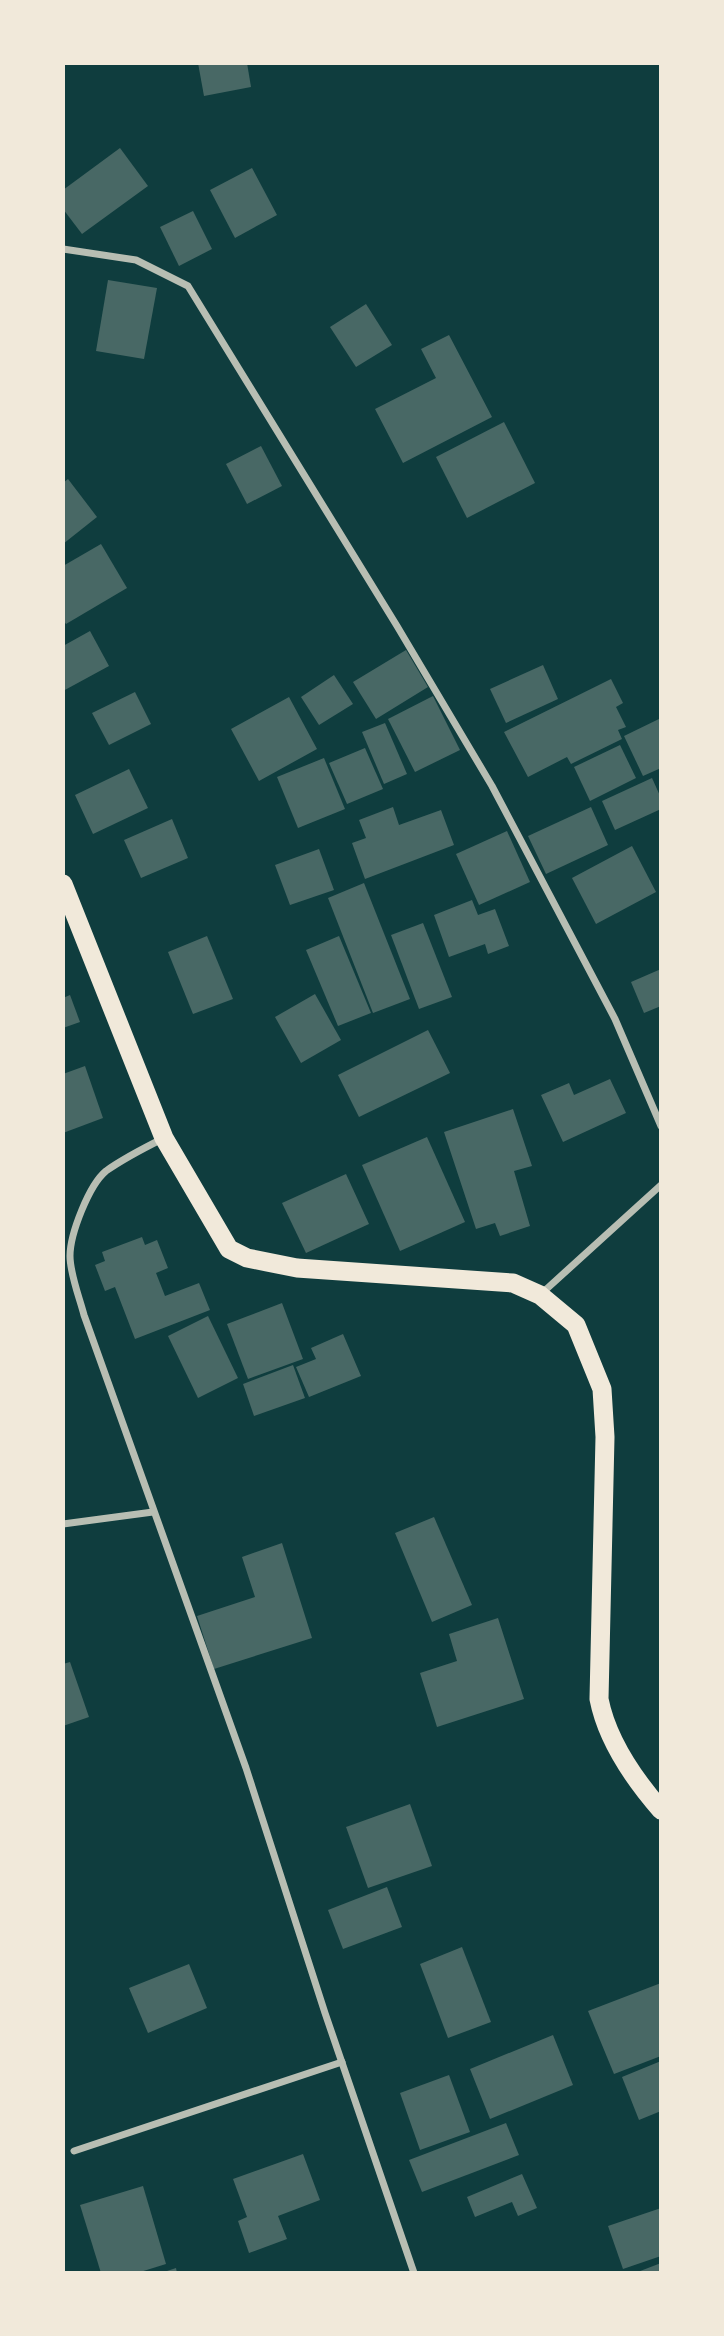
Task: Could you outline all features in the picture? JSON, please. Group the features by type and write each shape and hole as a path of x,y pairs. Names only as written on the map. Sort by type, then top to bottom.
{"highway":[{"path":"63,884 164,1138 229,1249 247,1258 297,1268 513,1283 540,1295 576,1325 602,1389 605,1437 599,1699 608,1730 624,1761 661,1810"}],"street":[{"path":"63,249 136,260 188,286 492,786 615,1019 661,1126"},
{"path":"164,1138 103,1173 84,1205 73,1231 70,1257 83,1315 246,1768 414,2273"},
{"path":"540,1295 661,1185"},
{"path":"63,1524 153,1511"},
{"path":"74,2151 342,2062"}],"building":[{"path":"198,63 247,63 251,87 204,96"},
{"path":"120,148 148,186 82,234 63,209 63,190"},
{"path":"252,168 277,215 235,238 210,190"},
{"path":"193,211 212,249 179,266 160,227"},
{"path":"108,280 157,288 144,359 96,351"},
{"path":"366,304 392,345 356,367 330,327"},
{"path":"449,335 492,417 403,463 375,409 436,378 421,349"},
{"path":"504,422 535,483 467,518 436,457"},
{"path":"261,446 282,486 247,504 226,464"},
{"path":"68,479 97,517 63,544 63,483"},
{"path":"101,544 127,588 66,624 63,620 63,566"},
{"path":"90,631 109,666 63,691 63,646"},
{"path":"406,650 428,687 376,719 353,682"},
{"path":"543,665 558,699 506,723 490,689"},
{"path":"334,675 353,704 319,725 301,697"},
{"path":"611,679 623,703 616,707 626,727 618,730 622,739 571,764 567,757 528,777 504,732"},
{"path":"135,692 151,724 109,745 92,713"},
{"path":"433,696 460,750 415,772 388,719"},
{"path":"289,697 317,749 259,781 231,729"},
{"path":"661,718 661,768 643,776 624,736"},
{"path":"385,723 407,774 384,784 362,732"},
{"path":"620,745 636,778 590,801 574,767"},
{"path":"365,748 383,789 347,804 329,763"},
{"path":"324,758 345,809 298,828 277,777"},
{"path":"129,769 148,808 93,834 75,795"},
{"path":"652,778 661,798 661,809 615,830 602,801"},
{"path":"393,807 399,825 441,810 454,845 365,879 352,843 366,838 359,820"},
{"path":"591,807 608,845 546,874 528,836"},
{"path":"172,819 188,858 141,878 124,840"},
{"path":"507,831 530,882 479,905 456,854"},
{"path":"632,846 656,892 596,924 572,878"},
{"path":"319,849 334,890 290,905 275,865"},
{"path":"364,883 410,999 373,1013 328,898"},
{"path":"472,900 478,915 495,909 509,946 488,954 485,944 449,957 434,915"},
{"path":"423,923 452,997 419,1009 391,935"},
{"path":"207,936 233,999 193,1014 168,952"},
{"path":"339,936 371,1013 338,1026 306,950"},
{"path":"661,969 661,1006 644,1013 631,982"},
{"path":"315,994 341,1040 301,1063 275,1017"},
{"path":"70,995 80,1022 63,1028 63,998"},
{"path":"428,1030 450,1073 359,1117 338,1075"},
{"path":"85,1066 103,1118 63,1133 63,1074"},
{"path":"610,1079 626,1113 563,1142 541,1095 569,1083 574,1095"},
{"path":"513,1109 532,1166 514,1171 530,1226 500,1236 495,1223 476,1229 444,1132"},
{"path":"427,1137 465,1222 400,1251 362,1165"},
{"path":"346,1174 369,1224 306,1253 282,1203"},
{"path":"142,1237 145,1245 157,1240 168,1268 156,1273 165,1296 199,1283 210,1310 135,1339 115,1287 105,1291 95,1265 105,1261 102,1252"},
{"path":"282,1303 303,1359 248,1379 227,1324"},
{"path":"208,1316 238,1378 198,1398 168,1336"},
{"path":"343,1334 361,1376 309,1397 296,1367 316,1359 311,1348"},
{"path":"293,1365 305,1398 254,1416 243,1384"},
{"path":"434,1517 472,1605 432,1622 395,1533"},
{"path":"282,1543 312,1638 214,1669 197,1616 255,1597 242,1557"},
{"path":"498,1618 524,1699 437,1727 420,1673 457,1661 449,1634"},
{"path":"70,1662 89,1717 63,1726 63,1664"},
{"path":"410,1804 432,1866 368,1888 346,1827"},
{"path":"387,1887 402,1927 343,1949 328,1910"},
{"path":"462,1947 491,2022 448,2038 420,1964"},
{"path":"189,1964 207,2008 148,2033 129,1988"},
{"path":"661,1983 661,2056 614,2074 588,2011"},
{"path":"553,2035 573,2085 490,2119 470,2069"},
{"path":"661,2061 661,2111 639,2120 622,2077"},
{"path":"449,2075 470,2132 420,2150 400,2093"},
{"path":"506,2123 519,2155 422,2192 409,2160"},
{"path":"303,2154 320,2200 278,2216 287,2239 249,2253 238,2221 247,2217 233,2179"},
{"path":"522,2174 537,2208 518,2216 512,2202 475,2217 467,2197"},
{"path":"143,2186 166,2264 137,2273 101,2273 80,2205"},
{"path":"661,2208 661,2256 623,2269 608,2226"},
{"path":"661,2263 661,2273 635,2273"},
{"path":"176,2268 177,2273 161,2273"}]}
